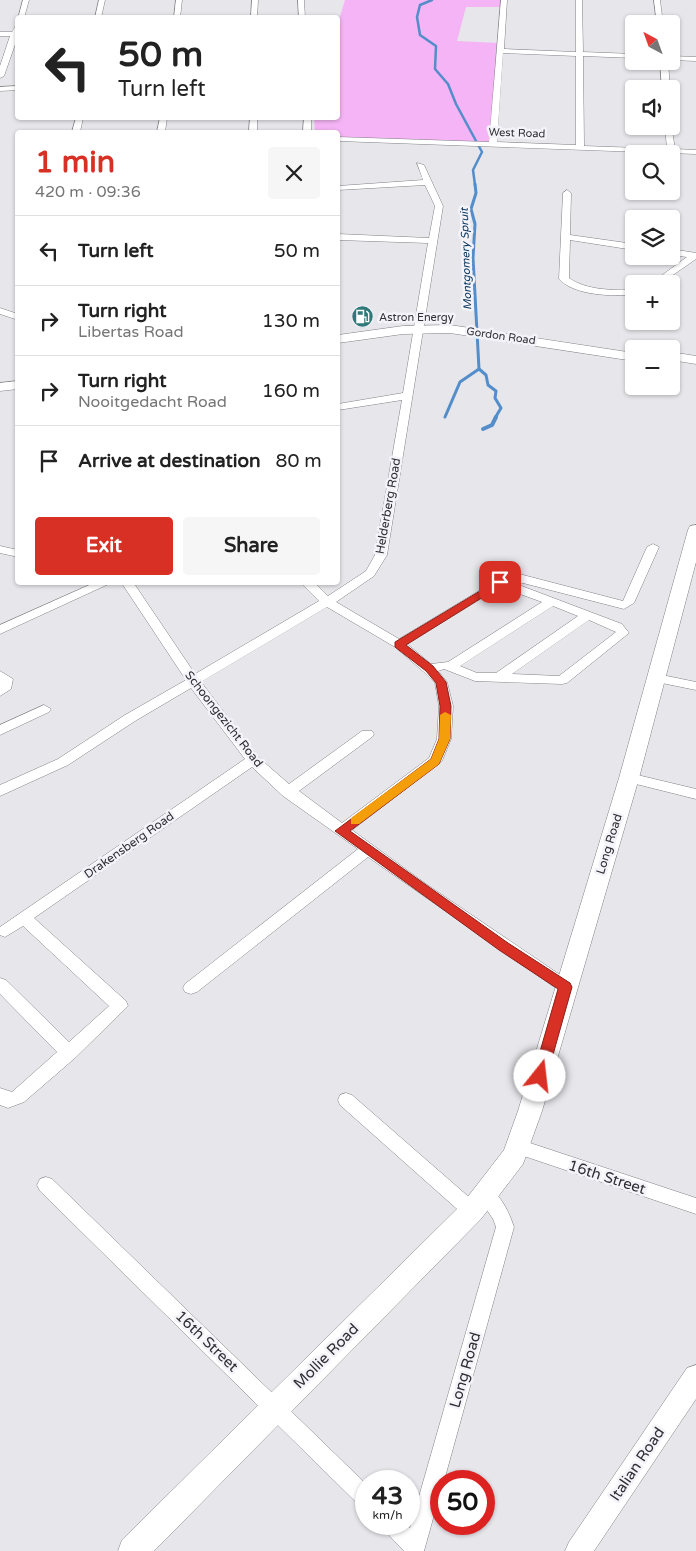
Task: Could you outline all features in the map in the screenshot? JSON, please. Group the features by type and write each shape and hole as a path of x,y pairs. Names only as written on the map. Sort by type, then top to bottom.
{"main road":[{"name":"Long Road","path":"516,1152 629,778 692,559 696,530"},
{"name":"Mollie Road","path":"133,1551 478,1203 516,1152"}],"street":[{"path":"21,15 26,0"},
{"path":"99,15 102,0"},
{"path":"177,15 179,0"},
{"path":"254,15 255,0"},
{"path":"301,0 302,15"},
{"path":"489,144 504,0"},
{"path":"579,0 580,146"},
{"path":"657,0 659,15"},
{"path":"0,34 15,34"},
{"path":"0,76 15,37"},
{"path":"499,51 625,56"},
{"path":"680,58 696,59"},
{"path":"0,89 15,88"},
{"name":"West Road","path":"340,139 625,148"},
{"name":"West Road","path":"680,151 696,152"},
{"name":"Helderberg Road","path":"0,791 63,762 327,602 370,573 381,555 439,206 420,165"},
{"path":"340,188 428,182"},
{"path":"567,193 567,237 564,279 589,289 625,291"},
{"path":"340,237 432,242"},
{"path":"567,237 625,246"},
{"path":"680,254 695,256"},
{"path":"667,275 695,256"},
{"path":"1,313 15,316"},
{"name":"Gordon Road","path":"340,339 419,325"},
{"name":"Gordon Road","path":"340,332 419,325 477,329 625,349"},
{"name":"Gordon Road","path":"477,329 625,355"},
{"path":"680,357 696,360"},
{"path":"680,364 696,366"},
{"path":"0,380 15,378"},
{"path":"0,387 15,385"},
{"path":"340,407 406,396"},
{"path":"399,644 500,582 513,577 624,605 628,603 653,547"},
{"path":"0,550 15,553"},
{"path":"430,669 445,665 475,677 564,679 623,633 618,627 500,582"},
{"path":"0,630 100,585"},
{"name":"Schoongezicht Road","path":"129,585 194,681 253,760 288,792 367,850 503,947 566,987"},
{"path":"309,585 327,602 399,644 430,669 441,682 446,706 444,739 435,761 341,831"},
{"path":"451,666 551,602"},
{"path":"498,678 588,615"},
{"path":"0,675 7,679 6,686 0,692"},
{"path":"657,678 696,686"},
{"path":"0,730 44,709"},
{"path":"288,792 367,734"},
{"name":"Drakensberg Road","path":"5,931 253,760"},
{"path":"629,778 696,794"},
{"path":"191,988 367,850"},
{"path":"0,1095 8,1101 18,1097 120,1006 117,1001 24,918"},
{"path":"0,984 68,1053"},
{"name":"Long Road","path":"346,1100 478,1203 501,1215 505,1227 415,1549"},
{"name":"16th Street","path":"516,1152 696,1206"},
{"name":"16th Street","path":"46,1185 355,1487"},
{"name":"Italian Road","path":"578,1551 696,1377"},
{"path":"402,1535 415,1549"}],"shaded area":[{"path":"345,0 504,0 503,7 466,7 457,41 499,43 491,143 340,138 340,130 315,130 314,120 340,120 340,16"}],"waterway":[{"name":"Montgomery Spruit","path":"432,0 420,5 417,17 420,35 436,46 435,69 448,84 456,104 482,152 473,170 475,185"},
{"name":"Montgomery Spruit","path":"475,184 476,193 471,209 475,224 473,258 479,369"},
{"name":"Montgomery Spruit","path":"445,417 460,382 479,369"},
{"path":"479,369 486,375 488,385 496,391 495,398 501,408 495,418"},
{"path":"483,429 492,425 496,417"}],"slow traffic":[{"path":"355,821 435,761 444,739 445,715"}],"place":[{"name":"Astron Energy","path":"363,317"}],"route":[{"path":"500,582 399,644 430,669 441,682 446,706 444,739 435,761 341,831 503,947 566,987 540,1076"}]}
